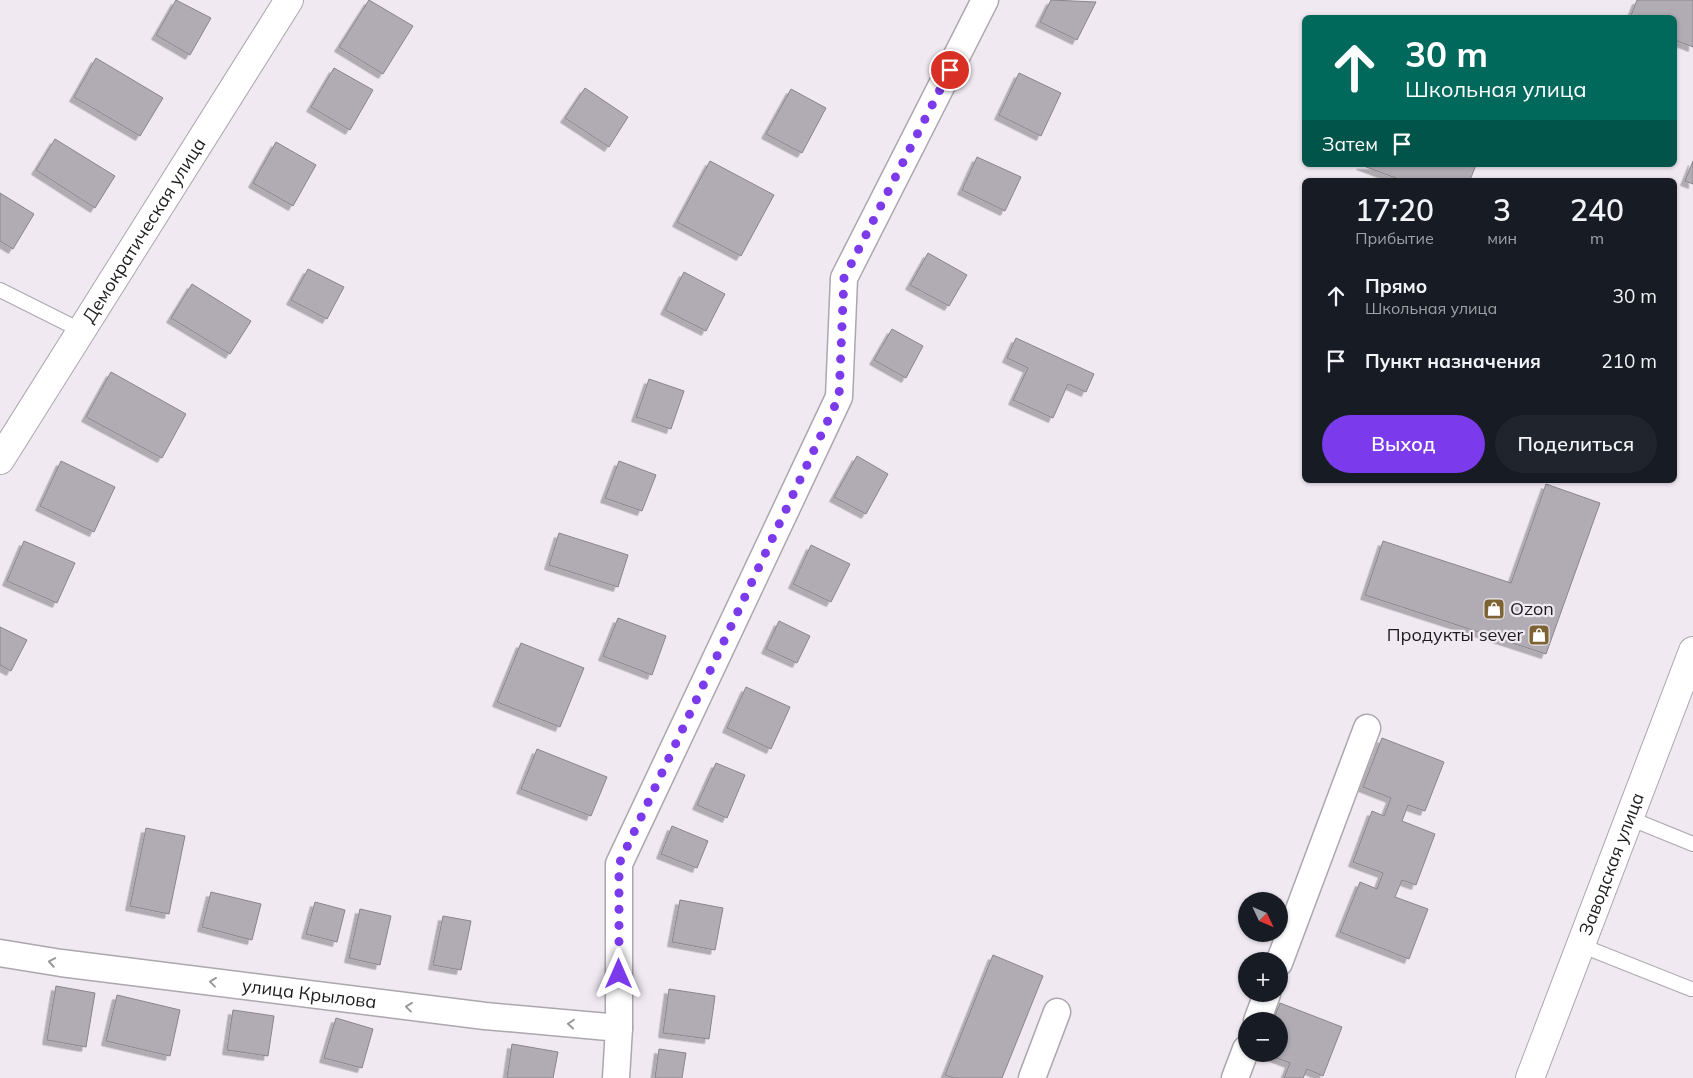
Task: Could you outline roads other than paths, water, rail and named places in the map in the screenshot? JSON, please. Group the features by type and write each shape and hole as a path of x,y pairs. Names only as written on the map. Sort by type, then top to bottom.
{"street":[{"name":"Демократическая улица","path":"0,460 289,0"},
{"path":"616,1078 619,1028 619,864 839,397 844,278 985,0"},
{"name":"Заводская улица","path":"1530,1078 1693,651"},
{"path":"1283,952 1367,728"},
{"name":"улица Крылова","path":"0,953 61,963 475,1015 619,1028"},
{"path":"1032,1078 1057,1012"},
{"path":"1235,1078 1241,1062"}],"lane":[{"path":"0,290 82,331"},
{"path":"1629,818 1693,844"},
{"path":"1580,945 1691,989"}],"place":[{"name":"Ozon","path":"1494,609"},
{"name":"Продукты sever","path":"1539,635"}]}
